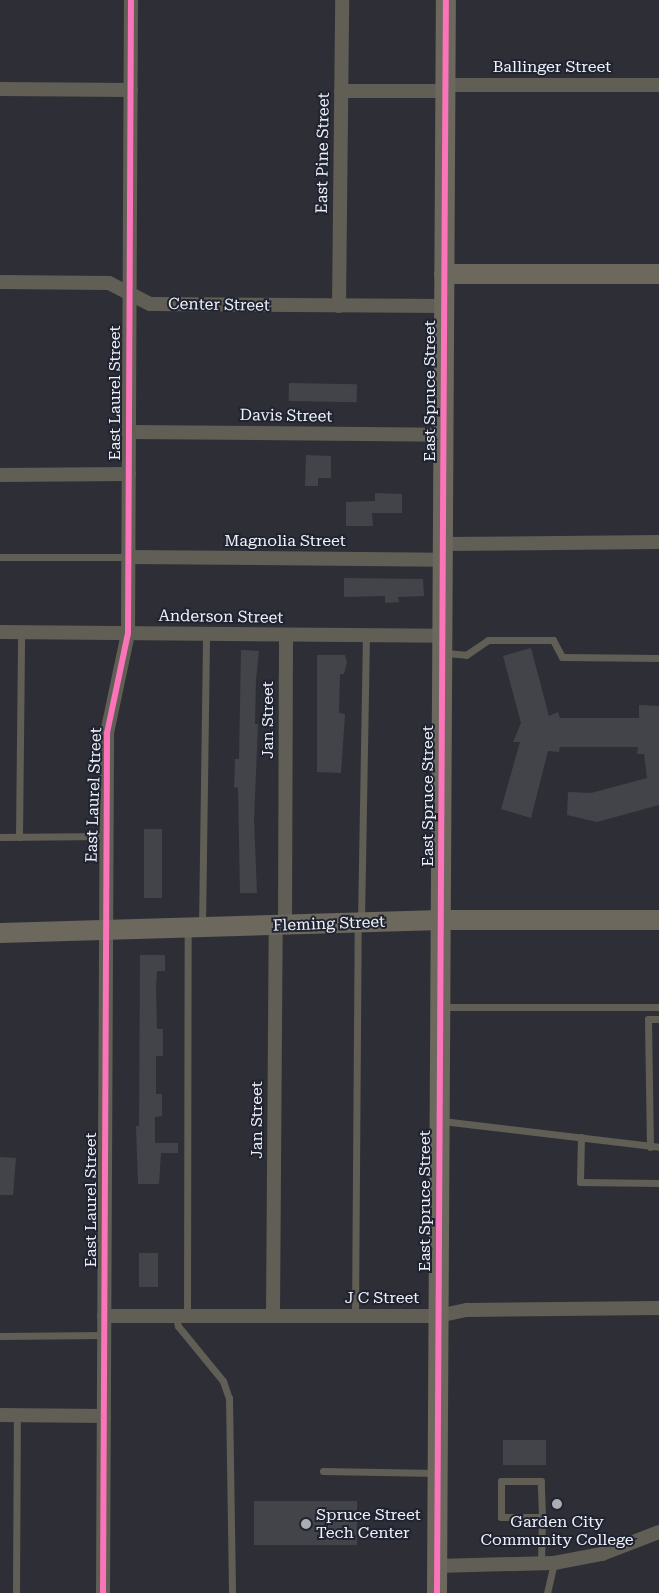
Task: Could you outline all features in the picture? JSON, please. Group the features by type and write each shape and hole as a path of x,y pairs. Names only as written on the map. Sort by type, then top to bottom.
{"street":[{"name":"East Laurel Street","path":"103,1593 107,733 128,633 131,0"},
{"name":"East Pine Street","path":"338,306 342,0"},
{"name":"East Spruce Street","path":"437,1593 446,0"},
{"name":"Ballinger Street","path":"341,91 659,84"},
{"path":"0,89 130,90"},
{"path":"444,274 659,274"},
{"name":"Center Street","path":"0,282 109,283 150,304 444,306"},
{"name":"Davis Street","path":"129,432 443,435"},
{"path":"0,475 128,474"},
{"name":"Magnolia Street","path":"128,558 443,552 659,542"},
{"name":"Anderson Street","path":"0,632 366,636 442,644"},
{"name":"Jan Street","path":"273,1316 286,636"},
{"name":"Fleming Street","path":"0,933 440,920 659,920"},
{"name":"J C Street","path":"104,1316 438,1316 467,1310 659,1308"},
{"path":"0,1416 104,1416"},
{"path":"437,1566 547,1563 602,1554 659,1532"}],"lane":[{"path":"0,557 128,558"},
{"path":"19,837 21,632"},
{"path":"206,634 182,1316 178,1326 223,1381 229,1398 232,1593"},
{"path":"355,1316 359,923 366,636"},
{"path":"442,644 466,654 488,640 554,640 562,657 659,658"},
{"path":"0,837 106,836"},
{"path":"440,1007 659,1007"},
{"path":"650,1147 648,1019 659,1019"},
{"path":"439,1121 659,1147"},
{"path":"581,1137 580,1182 659,1183"},
{"path":"0,1336 104,1335"},
{"path":"16,1593 17,1416"},
{"path":"323,1472 437,1473"},
{"path":"542,1517 501,1517 501,1481 541,1481 542,1517 547,1563 547,1593"}],"building":[{"path":"289,383 357,384 357,402 289,401"},
{"path":"306,455 331,456 331,478 318,478 318,486 305,486"},
{"path":"375,493 402,494 402,513 372,513 373,526 346,526 346,502 375,501"},
{"path":"344,578 423,579 424,596 398,597 399,602 385,603 385,596 344,597"},
{"path":"531,648 549,716 558,712 560,718 639,718 639,705 659,706 659,805 597,822 567,815 568,792 591,793 647,778 644,754 637,754 638,747 560,747 559,752 548,751 531,818 501,809 520,742 513,742 521,723 503,656"},
{"path":"241,650 259,651 256,680 255,724 258,724 254,820 257,893 240,893 238,788 234,787 235,759 239,759"},
{"path":"317,655 345,655 347,662 344,674 340,674 339,713 345,714 341,773 317,772"},
{"path":"144,829 162,829 162,898 144,898"},
{"path":"140,955 165,955 165,971 157,971 156,987 157,1029 163,1029 163,1056 156,1056 156,1094 162,1094 162,1116 155,1117 155,1143 178,1143 178,1153 161,1153 159,1184 138,1184 136,1126 139,1126"},
{"path":"0,1157 16,1158 13,1195 0,1195"},
{"path":"139,1253 158,1253 158,1287 139,1287"},
{"path":"503,1440 546,1440 546,1465 503,1465"},
{"name":"Spruce Street Tech Center","path":"254,1501 357,1501 357,1545 254,1545"}],"cycle path":[{"path":"103,1593 107,733 128,633 131,0"},
{"path":"437,1593 446,0"}],"place":[{"name":"Garden City Community College","path":"557,1504"},
{"name":"Spruce Street Tech Center","path":"306,1524"}]}
